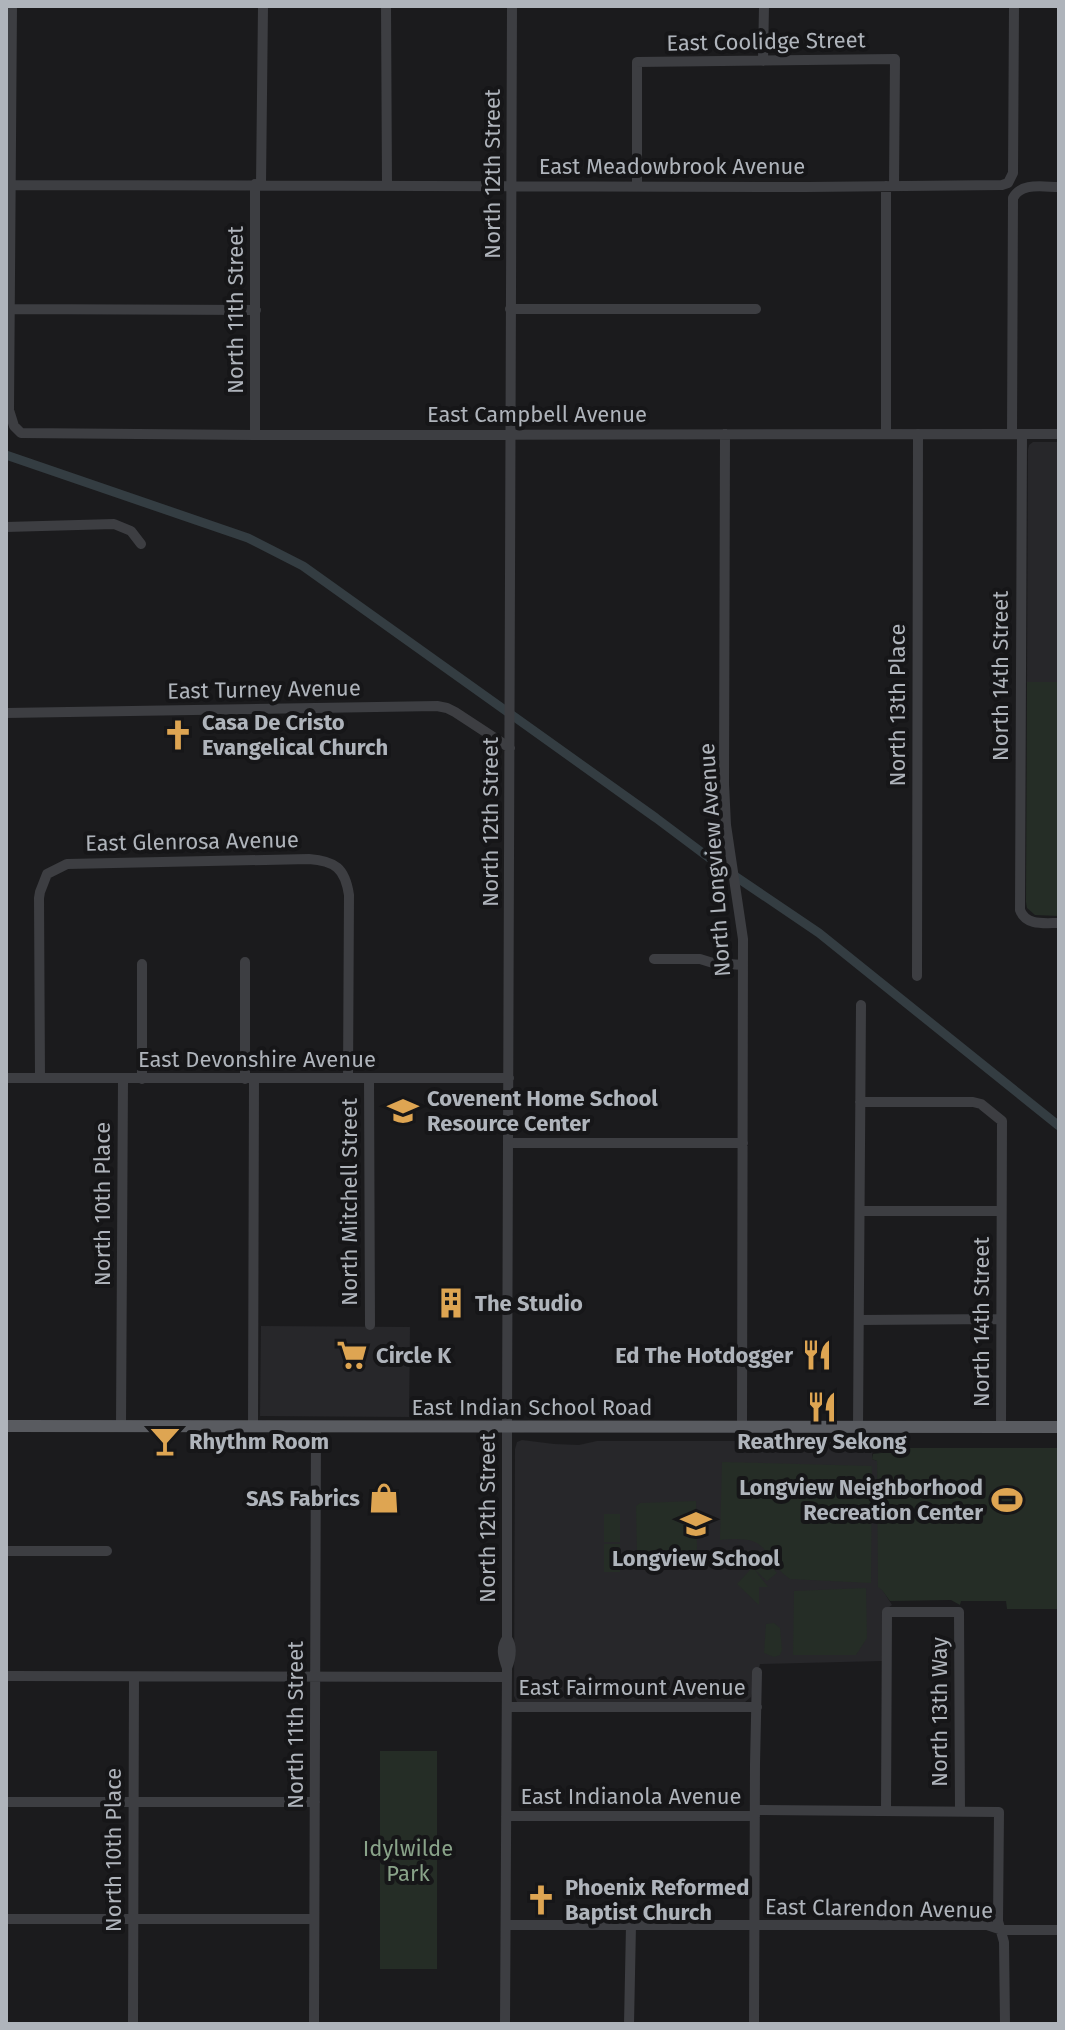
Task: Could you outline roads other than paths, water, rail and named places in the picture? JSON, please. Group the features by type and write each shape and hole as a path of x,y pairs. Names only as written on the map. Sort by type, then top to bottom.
{"main road":[{"name":"East Indian School Road","path":"6,1426 1059,1427"}],"street":[{"path":"12,6 8,309 256,310"},
{"name":"North 11th Street","path":"255,435 263,6"},
{"path":"386,6 387,185"},
{"name":"North 12th Street","path":"505,2024 507,1672 502,1644 507,1638 512,6"},
{"path":"763,61 764,6"},
{"name":"East Meadowbrook Avenue","path":"8,185 1002,185 1008,183 1013,173 1014,6"},
{"name":"East Coolidge Street","path":"637,186 637,62 895,59 890,186"},
{"path":"886,434 890,186"},
{"name":"North 14th Street","path":"1059,187 1023,188 1013,198 1020,910 1030,922 1059,923"},
{"name":"East Campbell Avenue","path":"8,309 9,416 17,430 26,434 1059,434"},
{"path":"510,309 756,309"},
{"name":"North Longview Avenue","path":"725,434 724,784 726,825 743,939 742,1426"},
{"name":"North 13th Place","path":"917,976 918,434"},
{"path":"6,527 114,524 131,531 141,544"},
{"name":"East Turney Avenue","path":"6,713 437,706 455,712 510,748"},
{"name":"East Glenrosa Avenue","path":"40,1078 39,898 47,874 67,864 294,859 321,860 338,867 349,895 348,1078"},
{"path":"654,959 700,959 743,965"},
{"path":"245,962 250,1079 253,1427"},
{"path":"142,964 142,1079"},
{"path":"858,1427 861,1005"},
{"name":"East Devonshire Avenue","path":"6,1078 509,1078"},
{"name":"North Mitchell Street","path":"369,1078 370,1325"},
{"name":"North 10th Place","path":"121,1426 123,1079"},
{"name":"North 14th Street","path":"860,1102 973,1102 981,1104 1002,1121 1001,1427"},
{"path":"509,1143 743,1143"},
{"path":"860,1211 1001,1211"},
{"path":"859,1320 1001,1319"},
{"name":"North 11th Street","path":"314,2024 316,1427"},
{"path":"6,1551 107,1551"},
{"name":"North 13th Way","path":"886,1811 887,1612 959,1612 960,1812"},
{"name":"East Fairmount Avenue","path":"6,1676 316,1676 507,1672"},
{"path":"754,2024 757,1672"},
{"name":"North 10th Place","path":"133,2024 134,1677"},
{"name":"East Fairmount Avenue","path":"507,1707 757,1707"},
{"path":"6,1802 315,1802"},
{"name":"East Indianola Avenue","path":"506,1816 999,1812 998,1921 1002,1930"},
{"path":"6,1919 314,1919"},
{"name":"East Clarendon Avenue","path":"506,1925 987,1925 1002,1930 1059,1930"},
{"path":"629,2024 631,1925"},
{"path":"1002,1930 1005,2024"}],"waterway":[{"path":"6,455 248,538 303,566 720,866 819,933 1059,1126"}],"place":[{"name":"Casa De Cristo Evangelical Church","path":"178,735"},
{"name":"Covenent Home School Resource Center","path":"403,1111"},
{"name":"The Studio","path":"451,1303"},
{"name":"Circle K","path":"352,1355"},
{"name":"Ed The Hotdogger","path":"817,1355"},
{"name":"Reathrey Sekong","path":"822,1407"},
{"name":"Rhythm Room","path":"165,1441"},
{"name":"SAS Fabrics","path":"384,1498"},
{"name":"Longview Neighborhood Recreation Center","path":"1007,1500"},
{"name":"Longview School","path":"696,1524"},
{"name":"Phoenix Reformed Baptist Church","path":"541,1900"}],"park label":[{"name":"Idylwilde Park","path":"408,1860"}]}
